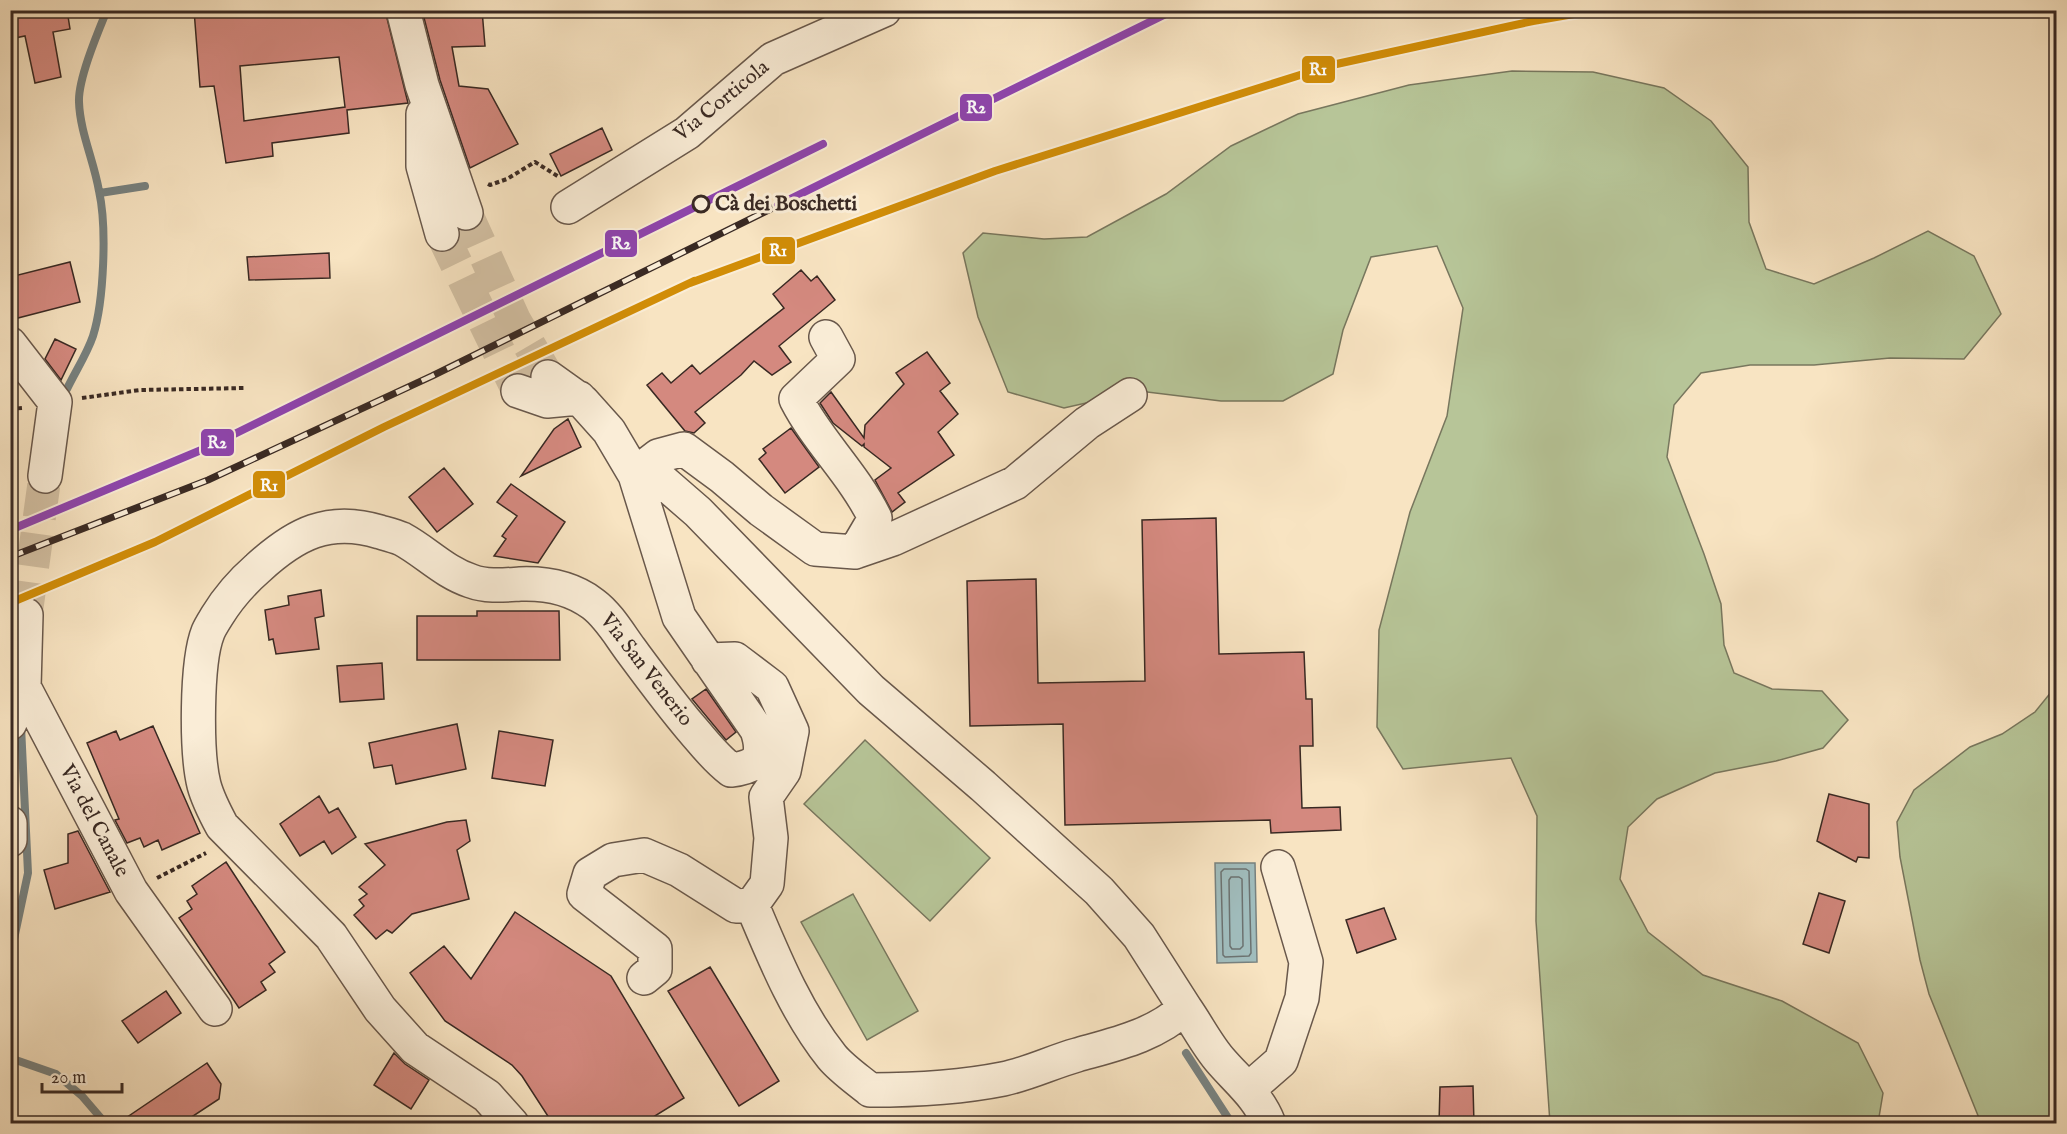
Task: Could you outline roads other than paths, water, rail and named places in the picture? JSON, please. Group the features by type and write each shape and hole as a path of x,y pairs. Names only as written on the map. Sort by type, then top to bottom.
{"street":[{"path":"403,10 422,85 466,213"},
{"name":"Via Corticola","path":"574,203 687,133 773,59 884,10"},
{"path":"422,85 423,166 442,234"},
{"path":"825,337 838,359 796,399 805,416 863,494 875,518 855,552"},
{"path":"10,344 55,402 45,476"},
{"name":"Via San Venerio","path":"512,1124 487,1096 415,1048 380,1009 330,936 222,826 210,804 203,782 199,742 200,679 208,632 220,610 246,579 278,549 312,531 341,525 369,529 401,538 443,569 472,582 496,585 554,586 580,594 595,605 608,620 666,699 717,760 731,770 749,768 759,758 761,744 757,730 679,617 656,542 640,470 579,398 548,377"},
{"path":"518,391 547,401 579,398"},
{"path":"1130,395 1087,423 1015,483 893,539 855,552 815,549 684,449 658,456 640,470 698,512 871,690 1100,891 1138,936 1219,1059 1249,1089 1265,1113 1269,1124"},
{"path":"656,542 677,522 698,512"},
{"name":"Via del Canale","path":"26,615 19,678 131,891 215,1009"},
{"path":"708,660 735,658 772,687 792,731 784,771 766,797 771,838 767,884 752,905"},
{"path":"10,723 19,678"},
{"path":"10,824 10,840"},
{"path":"645,978 655,969 654,949 584,894 590,874 613,860 644,855 679,870 736,906 752,905"},
{"path":"1249,1089 1281,1061 1302,998 1306,962 1278,867"},
{"path":"752,905 772,953 804,1015 832,1058 870,1090 936,1089 1005,1079 1050,1063 1141,1037 1173,1019 1185,1008"}],"water":[{"path":"1215,863 1255,863 1257,962 1217,963"}],"waterway":[{"path":"67,389 93,336 100,304 103,224 97,180 82,124 79,102 85,69 107,10"},
{"path":"100,193 145,186"},
{"path":"10,946 14,939 28,873 21,726"},
{"path":"1186,1053 1232,1124"},
{"path":"10,1058 56,1074 82,1096 106,1124"}],"tunnel":[{"path":"466,213 515,321 548,377"},
{"path":"442,234 518,391"},
{"path":"26,615 45,476"}],"railway":[{"path":"10,557 208,480 432,376 1174,10"},
{"path":"10,603 155,542 384,427 694,281 690,283"}],"place":[{"name":"Cà dei Boschetti","path":"701,204"}]}
